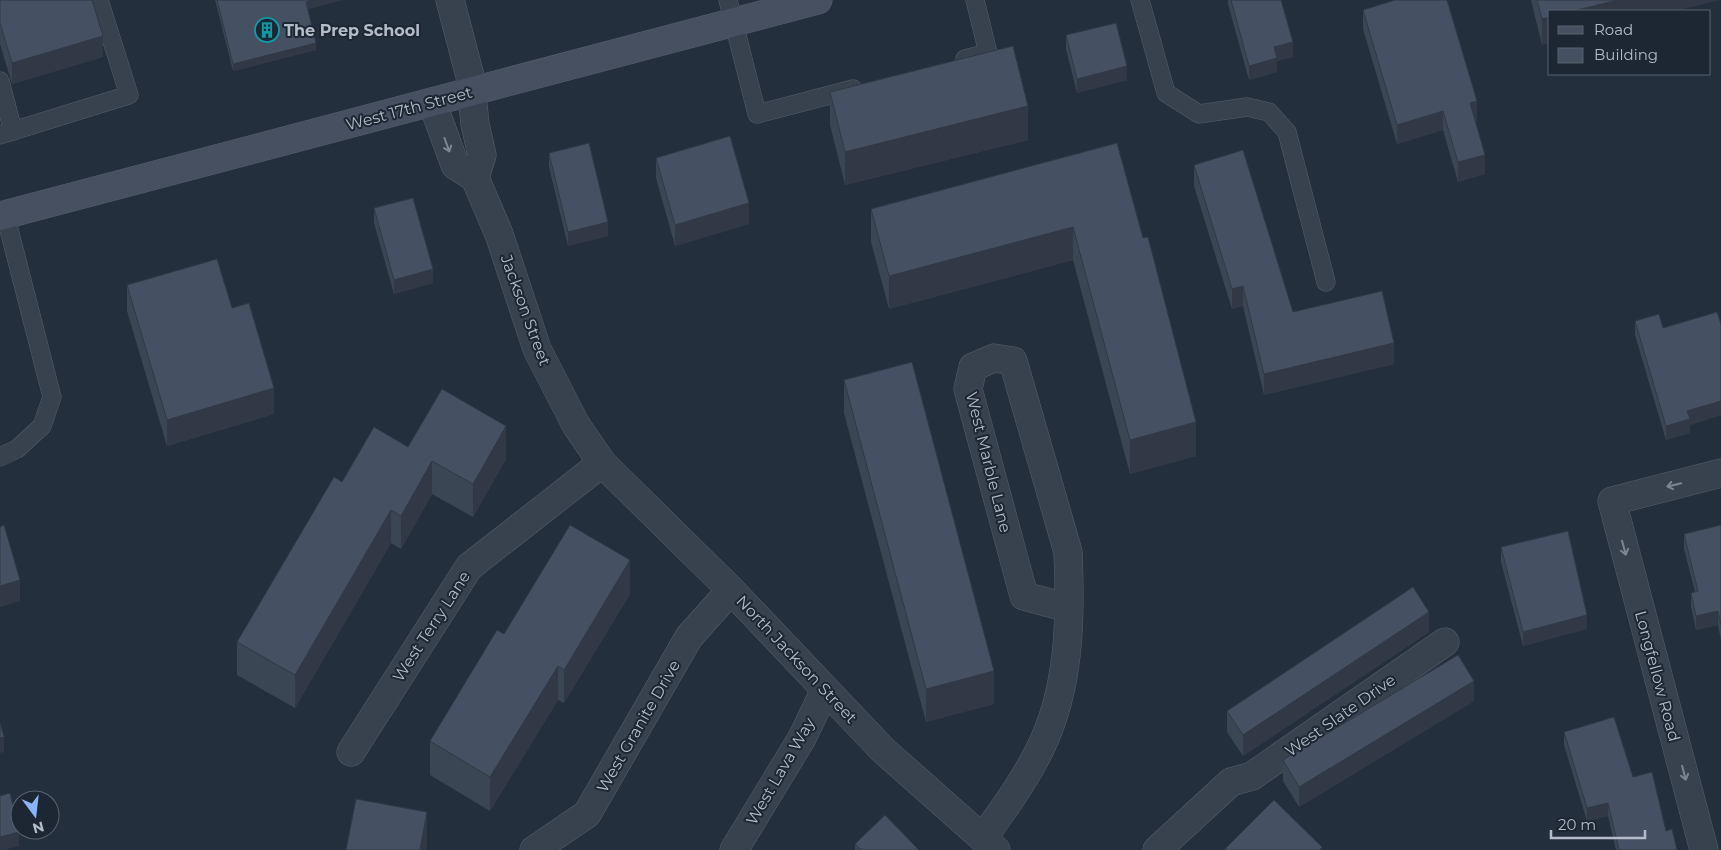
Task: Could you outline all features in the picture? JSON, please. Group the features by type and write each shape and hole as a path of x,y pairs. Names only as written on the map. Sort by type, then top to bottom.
{"main road":[{"name":"West 17th Street","path":"3,215 472,91 730,11 818,0"}],"street":[{"path":"432,102 455,165 475,178 482,154 475,124 472,91 450,0"},
{"name":"Jackson Street","path":"475,178 502,243 537,349 576,425 602,463"},
{"name":"West Marble Lane","path":"989,844 1003,811 1039,751 1052,721 1062,688 1067,655 1068,608 1068,552 1012,361 994,358 973,367 968,389 1024,596 1068,608"},
{"name":"North Jackson Street","path":"602,463 731,590 883,750 989,844"},
{"name":"West Terry Lane","path":"351,752 469,567 602,463"},
{"name":"Longfellow Road","path":"1704,850 1612,501 1721,473"},
{"name":"West Granite Drive","path":"534,850 587,814 690,637 731,590"},
{"name":"West Slate Drive","path":"1156,850 1231,782 1252,776 1445,642"},
{"name":"West Lava Way","path":"734,850 802,738 825,690"}],"lane":[{"path":"0,80 6,133 129,95 99,0"},
{"path":"949,63 988,53 975,0"},
{"path":"1140,0 1166,92 1199,114 1247,107 1269,112 1287,132 1326,282"},
{"path":"730,11 757,114 872,84"},
{"path":"0,456 16,449 42,426 52,397 3,215"}],"building":[{"path":"0,0 92,0 103,36 12,63 0,23"},
{"name":"The Prep School","path":"217,0 313,0 306,2 316,43 233,64"},
{"path":"1231,0 1281,0 1293,42 1274,47 1277,58 1249,66"},
{"path":"1395,0 1447,0 1477,101 1470,103 1485,155 1458,162 1443,111 1397,125 1363,10"},
{"path":"1537,0 1618,0 1577,10 1548,10 1548,18 1542,19"},
{"path":"1116,23 1127,66 1077,79 1066,35"},
{"path":"1013,46 1028,106 845,152 830,92"},
{"path":"730,136 749,203 675,225 656,158"},
{"path":"589,143 608,222 568,232 549,153"},
{"path":"1117,143 1143,238 1148,237 1196,422 1130,440 1073,227 889,276 871,209"},
{"path":"1243,150 1293,312 1382,291 1394,343 1264,374 1243,286 1232,289 1194,165"},
{"path":"413,198 433,269 394,280 374,208"},
{"path":"217,259 232,308 249,303 274,388 167,420 127,285"},
{"path":"1717,312 1721,324 1721,401 1687,411 1690,419 1666,426 1635,321 1659,314 1663,328"},
{"path":"912,362 994,671 926,689 844,380"},
{"path":"442,389 506,426 473,484 432,461 401,516 391,510 295,675 237,642 334,477 342,482 374,427 408,447"},
{"path":"4,525 20,580 0,586 0,527"},
{"path":"570,525 630,560 564,670 558,666 490,777 430,741 497,630 504,634"},
{"path":"1721,525 1721,625 1718,611 1696,616 1691,593 1698,591 1684,534"},
{"path":"1568,531 1587,615 1523,632 1501,547"},
{"path":"1413,587 1429,612 1243,735 1227,711"},
{"path":"1458,655 1474,681 1299,787 1283,760"},
{"path":"1614,717 1633,777 1652,772 1666,831 1672,829 1677,850 1619,850 1608,803 1587,808 1564,732"},
{"path":"0,723 4,737 0,738"},
{"path":"10,793 10,834 0,837 0,796"},
{"path":"356,799 427,812 420,850 346,850"},
{"path":"1274,800 1322,847 1320,850 1224,850"},
{"path":"885,815 919,850 861,850 855,844"}],"place":[{"name":"The Prep School","path":"267,30"}]}
